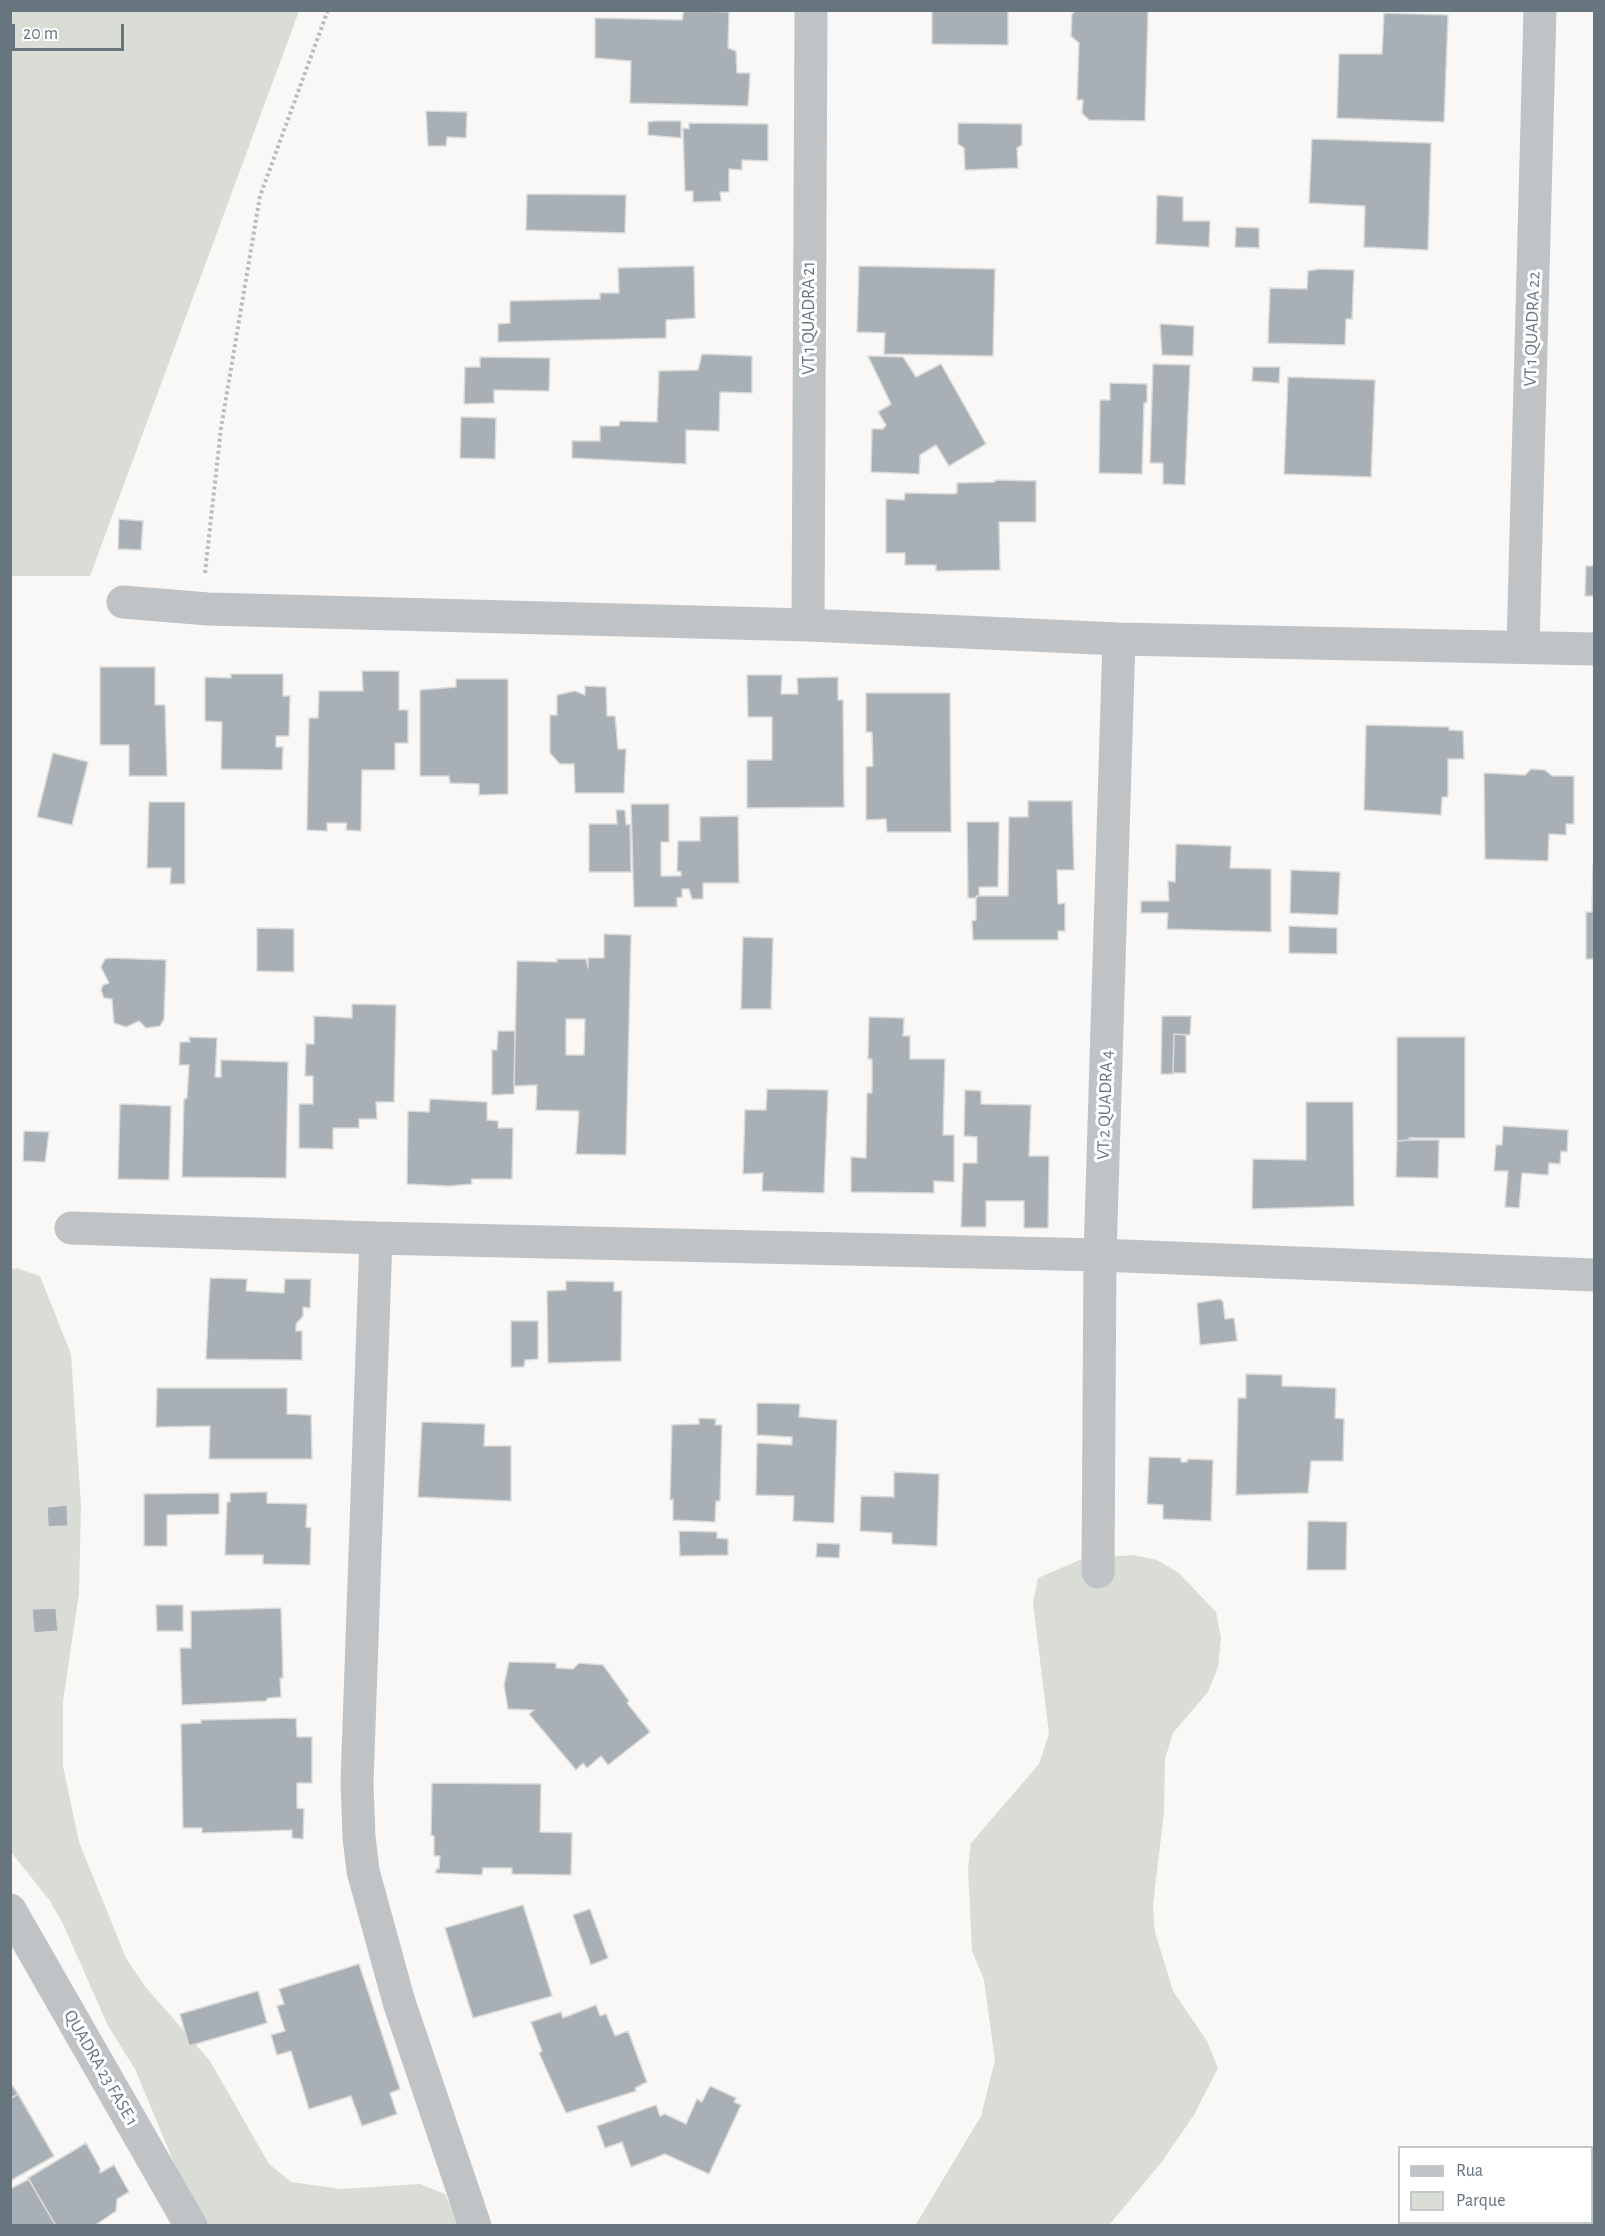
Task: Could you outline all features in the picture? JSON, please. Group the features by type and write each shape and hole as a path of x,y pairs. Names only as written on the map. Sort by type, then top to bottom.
{"street":[{"name":"VT 1 QUADRA 21","path":"808,625 811,10"},
{"name":"VT 1 QUADRA 22","path":"1523,647 1540,10"},
{"path":"123,602 208,609 808,625 1119,639 1594,649"},
{"name":"VT 2 QUADRA 4","path":"1098,1572 1100,1255 1119,639"},
{"path":"71,1228 376,1238 1100,1255 1594,1275"},
{"path":"376,1238 357,1783 358,1837 363,1871 399,2002 475,2226"},
{"name":"QUADRA 23 FASE 1","path":"10,1910 191,2226"}],"path":[{"path":"208,609 204,584 221,429 260,196 328,10"}],"green space":[{"path":"11,10 299,11 90,576 11,576"},
{"path":"17,1268 40,1276 71,1354 81,1506 79,1594 63,1701 63,1766 79,1842 126,1958 144,1985 210,2061 269,2164 291,2182 341,2189 420,2184 445,2194 460,2225 191,2225 174,2163 135,2069 108,2026 64,1926 50,1901 11,1852 10,1270"},
{"path":"1133,1555 1157,1560 1179,1573 1216,1612 1221,1638 1218,1667 1208,1692 1173,1733 1165,1759 1164,1812 1153,1905 1155,1932 1173,1991 1207,2041 1218,2068 1194,2115 1161,2163 1109,2225 915,2226 981,2116 995,2060 984,1980 972,1951 968,1868 971,1843 1039,1764 1049,1734 1033,1603 1038,1578 1082,1559"}],"building":[{"path":"684,10 729,12 728,48 736,51 737,73 750,73 748,106 630,103 631,61 595,58 595,18 682,20"},
{"path":"932,10 1008,11 1008,45 932,44"},
{"path":"1077,10 1148,10 1145,121 1089,120 1082,113 1083,100 1077,100 1079,43 1071,36 1072,14"},
{"path":"1384,13 1448,15 1444,122 1337,118 1339,54 1382,54"},
{"path":"426,111 467,112 466,138 447,137 446,146 428,146"},
{"path":"681,121 681,138 648,135 648,122"},
{"path":"689,123 768,124 768,161 742,160 742,170 729,169 729,192 720,192 721,201 693,202 693,191 685,191 683,128 689,129"},
{"path":"958,123 1022,124 1022,145 1017,148 1018,168 965,170 964,148 958,144"},
{"path":"1312,139 1431,143 1428,250 1364,247 1365,206 1309,203"},
{"path":"527,194 626,195 625,233 526,230"},
{"path":"1157,195 1183,197 1183,221 1210,221 1209,247 1156,244"},
{"path":"1236,227 1259,228 1259,248 1235,247"},
{"path":"694,266 695,318 666,320 666,338 498,342 498,324 510,323 510,301 600,299 600,293 619,293 618,268"},
{"path":"859,266 995,269 993,356 884,354 885,333 857,332"},
{"path":"1354,270 1352,319 1346,319 1345,345 1268,343 1270,288 1307,289 1308,271"},
{"path":"1160,324 1194,326 1193,356 1162,355"},
{"path":"702,354 752,356 752,393 720,392 719,431 686,430 686,464 572,458 572,441 600,441 600,426 619,426 620,421 657,422 659,371 698,370"},
{"path":"868,356 903,357 916,377 941,364 986,444 949,466 936,445 920,455 919,474 871,472 872,429 883,429 886,425 878,412 891,404"},
{"path":"480,357 550,358 549,391 494,390 494,403 464,404 465,367 480,367"},
{"path":"1153,364 1190,365 1185,485 1163,484 1163,463 1150,463"},
{"path":"1253,367 1280,367 1279,383 1252,381"},
{"path":"1288,377 1375,380 1371,477 1284,474"},
{"path":"1110,383 1147,384 1147,402 1144,403 1142,474 1099,473 1100,400 1110,400"},
{"path":"461,417 496,418 495,459 460,458"},
{"path":"995,480 1036,481 1036,522 999,522 1000,570 936,571 936,565 905,565 905,553 886,553 886,499 904,500 905,493 953,494 957,493 957,483 995,482"},
{"path":"119,519 143,521 141,550 118,549"},
{"path":"1586,566 1594,566 1594,596 1585,596"},
{"path":"100,667 155,667 155,705 165,705 167,776 129,776 129,745 100,745"},
{"path":"362,671 399,671 399,710 408,710 408,743 395,743 395,770 362,770 361,831 346,830 347,823 327,823 327,831 307,830 309,718 318,718 319,691 363,691"},
{"path":"231,674 283,674 283,696 290,696 289,736 276,736 276,747 283,747 282,770 221,769 222,722 205,721 205,677 231,678"},
{"path":"747,675 782,675 781,694 798,694 797,678 838,677 838,700 843,700 844,807 747,808 747,760 772,760 772,717 748,717"},
{"path":"456,679 508,679 508,794 479,795 479,784 450,783 449,776 420,776 420,690 456,687"},
{"path":"585,686 606,687 607,716 615,716 618,749 626,749 624,793 575,793 574,764 560,764 550,753 550,715 557,715 557,695 575,691 585,695"},
{"path":"866,693 950,693 951,832 887,832 886,819 866,820 866,767 873,766 872,732 866,732"},
{"path":"1366,725 1449,727 1449,730 1463,731 1464,759 1448,759 1448,794 1447,797 1442,797 1441,815 1364,810"},
{"path":"53,753 88,762 72,825 37,817"},
{"path":"1531,769 1545,770 1552,776 1574,776 1574,824 1566,824 1566,835 1549,834 1548,861 1485,859 1484,773 1525,775"},
{"path":"1028,801 1072,801 1074,870 1057,870 1058,904 1065,903 1065,931 1058,931 1058,940 973,940 972,921 976,920 976,896 1008,896 1009,817 1028,817"},
{"path":"149,802 185,802 185,884 170,884 171,868 147,868"},
{"path":"631,804 669,804 669,842 661,842 661,876 681,876 681,872 677,871 678,841 700,841 700,817 738,816 739,883 703,883 703,899 692,899 689,889 682,889 682,897 677,898 677,907 634,907"},
{"path":"616,810 625,810 626,825 630,824 631,872 589,872 589,824 617,824"},
{"path":"967,822 999,822 998,887 979,887 979,896 976,898 968,898"},
{"path":"1176,844 1231,846 1230,868 1271,869 1271,932 1167,929 1168,913 1141,913 1141,901 1169,901 1168,881 1175,882"},
{"path":"1593,865 1594,959 1586,959 1586,912 1592,912"},
{"path":"1291,870 1340,872 1338,915 1290,913"},
{"path":"1289,926 1337,928 1337,954 1289,953"},
{"path":"257,928 294,929 294,972 257,971"},
{"path":"604,934 631,935 626,1155 576,1154 579,1111 536,1110 537,1085 514,1086 517,961 557,962 557,959 586,959 588,968 588,958 604,958","holes":["566,1019 585,1019 584,1055 566,1055"]},
{"path":"743,937 773,938 771,1009 741,1009"},
{"path":"105,959 166,960 164,1019 160,1026 146,1028 139,1021 126,1027 114,1023 112,999 104,998 101,990 103,985 109,983 101,967"},
{"path":"352,1004 396,1005 394,1102 376,1102 377,1119 359,1119 359,1128 333,1128 333,1149 299,1148 299,1104 313,1104 313,1076 305,1076 306,1044 314,1044 314,1016 352,1018"},
{"path":"1162,1016 1191,1016 1190,1035 1174,1034 1173,1074 1161,1074"},
{"path":"869,1017 904,1018 903,1036 910,1036 910,1059 945,1059 943,1135 954,1135 954,1182 934,1181 934,1193 851,1192 851,1157 866,1158 867,1093 872,1093 872,1059 868,1059"},
{"path":"498,1031 515,1031 514,1094 492,1095 492,1050 497,1050"},
{"path":"1174,1034 1186,1035 1186,1073 1173,1073"},
{"path":"189,1037 217,1038 215,1077 221,1077 221,1060 288,1062 286,1178 182,1177 184,1099 187,1098 189,1065 179,1065 180,1042 190,1042"},
{"path":"1397,1037 1465,1037 1465,1138 1409,1138 1410,1140 1397,1141"},
{"path":"767,1089 828,1090 824,1193 762,1191 763,1173 743,1174 745,1110 766,1110"},
{"path":"965,1090 981,1091 981,1104 1031,1105 1029,1156 1049,1156 1048,1228 1024,1228 1024,1201 986,1201 986,1227 961,1227 963,1163 977,1163 977,1137 964,1136"},
{"path":"430,1099 487,1102 487,1120 498,1121 498,1128 513,1128 512,1179 471,1179 472,1184 449,1186 407,1184 408,1111 429,1112"},
{"path":"1306,1102 1353,1102 1354,1206 1252,1209 1253,1159 1306,1160"},
{"path":"120,1104 171,1106 169,1180 118,1179"},
{"path":"1503,1126 1568,1130 1567,1152 1561,1151 1560,1164 1549,1163 1548,1175 1522,1173 1519,1208 1505,1207 1508,1171 1494,1171 1496,1145 1502,1145"},
{"path":"24,1131 49,1132 45,1162 23,1161"},
{"path":"1439,1140 1438,1178 1396,1177 1397,1141"},
{"path":"210,1278 247,1279 246,1291 284,1293 285,1279 311,1279 310,1308 303,1307 303,1316 296,1324 296,1331 302,1331 302,1360 206,1359"},
{"path":"566,1281 614,1282 614,1291 622,1291 621,1361 548,1363 547,1291 566,1290"},
{"path":"1220,1299 1223,1302 1225,1319 1234,1318 1237,1341 1200,1345 1197,1303"},
{"path":"511,1321 538,1321 538,1359 525,1360 524,1367 511,1367"},
{"path":"1246,1374 1282,1375 1282,1386 1336,1388 1335,1418 1344,1419 1343,1461 1311,1461 1308,1493 1236,1495 1238,1398 1246,1398"},
{"path":"157,1388 287,1388 287,1414 311,1415 312,1459 209,1459 210,1426 156,1427"},
{"path":"757,1403 800,1404 799,1417 837,1420 834,1523 793,1521 794,1496 756,1495 757,1443 792,1445 792,1437 757,1435"},
{"path":"699,1418 716,1419 715,1425 722,1425 720,1501 716,1501 715,1522 673,1520 673,1499 670,1500 672,1425 699,1424"},
{"path":"422,1422 485,1424 484,1446 511,1446 511,1501 418,1497"},
{"path":"1149,1457 1181,1458 1181,1462 1187,1462 1188,1459 1213,1460 1211,1521 1163,1519 1163,1505 1147,1504"},
{"path":"894,1472 939,1474 937,1546 892,1544 892,1533 860,1531 861,1496 894,1497"},
{"path":"267,1492 267,1503 307,1504 306,1527 311,1528 310,1565 263,1564 263,1555 225,1555 227,1502 230,1502 230,1493"},
{"path":"219,1493 219,1514 167,1515 167,1546 144,1546 144,1494"},
{"path":"67,1505 68,1526 48,1527 47,1507"},
{"path":"1308,1521 1347,1522 1346,1570 1307,1570"},
{"path":"679,1531 717,1532 717,1538 728,1539 728,1555 680,1556"},
{"path":"817,1543 840,1544 839,1558 816,1557"},
{"path":"156,1605 183,1605 183,1631 157,1631"},
{"path":"56,1608 58,1631 34,1633 32,1609"},
{"path":"281,1608 283,1678 280,1678 281,1697 268,1698 266,1701 182,1705 180,1648 191,1648 191,1611"},
{"path":"509,1662 556,1663 556,1668 573,1669 579,1663 603,1665 629,1701 627,1703 650,1732 608,1765 601,1756 587,1768 583,1763 576,1770 529,1714 534,1710 508,1709 504,1685"},
{"path":"296,1718 297,1737 312,1737 312,1783 297,1783 297,1808 304,1809 303,1839 292,1838 292,1830 202,1833 202,1828 183,1828 181,1724 201,1723 201,1720"},
{"path":"432,1783 541,1784 540,1832 572,1833 571,1875 512,1874 512,1868 483,1868 482,1875 436,1873 436,1869 439,1869 440,1856 434,1856 434,1836 431,1835"},
{"path":"523,1905 552,1996 473,2018 445,1928"},
{"path":"590,1909 608,1958 591,1965 573,1915"},
{"path":"359,1964 400,2089 390,2093 397,2114 362,2126 351,2096 309,2109 291,2051 277,2055 271,2035 285,2031 277,2006 284,2004 279,1989"},
{"path":"258,1991 267,2023 189,2046 180,2014"},
{"path":"596,2005 600,2016 606,2014 615,2036 628,2031 647,2082 635,2088 636,2091 566,2113 539,2053 542,2051 531,2022 561,2012 563,2018"},
{"path":"10,2082 18,2094 10,2099"},
{"path":"710,2086 736,2098 734,2102 741,2105 709,2174 665,2154 631,2167 622,2142 605,2148 597,2126 656,2105 660,2116 665,2114 686,2124 697,2099 702,2102"},
{"path":"18,2094 54,2156 10,2181 10,2099"},
{"path":"86,2143 100,2168 100,2173 114,2165 129,2192 117,2199 116,2211 94,2226 56,2226 28,2178"},
{"path":"29,2179 56,2226 10,2226 10,2189"}]}
